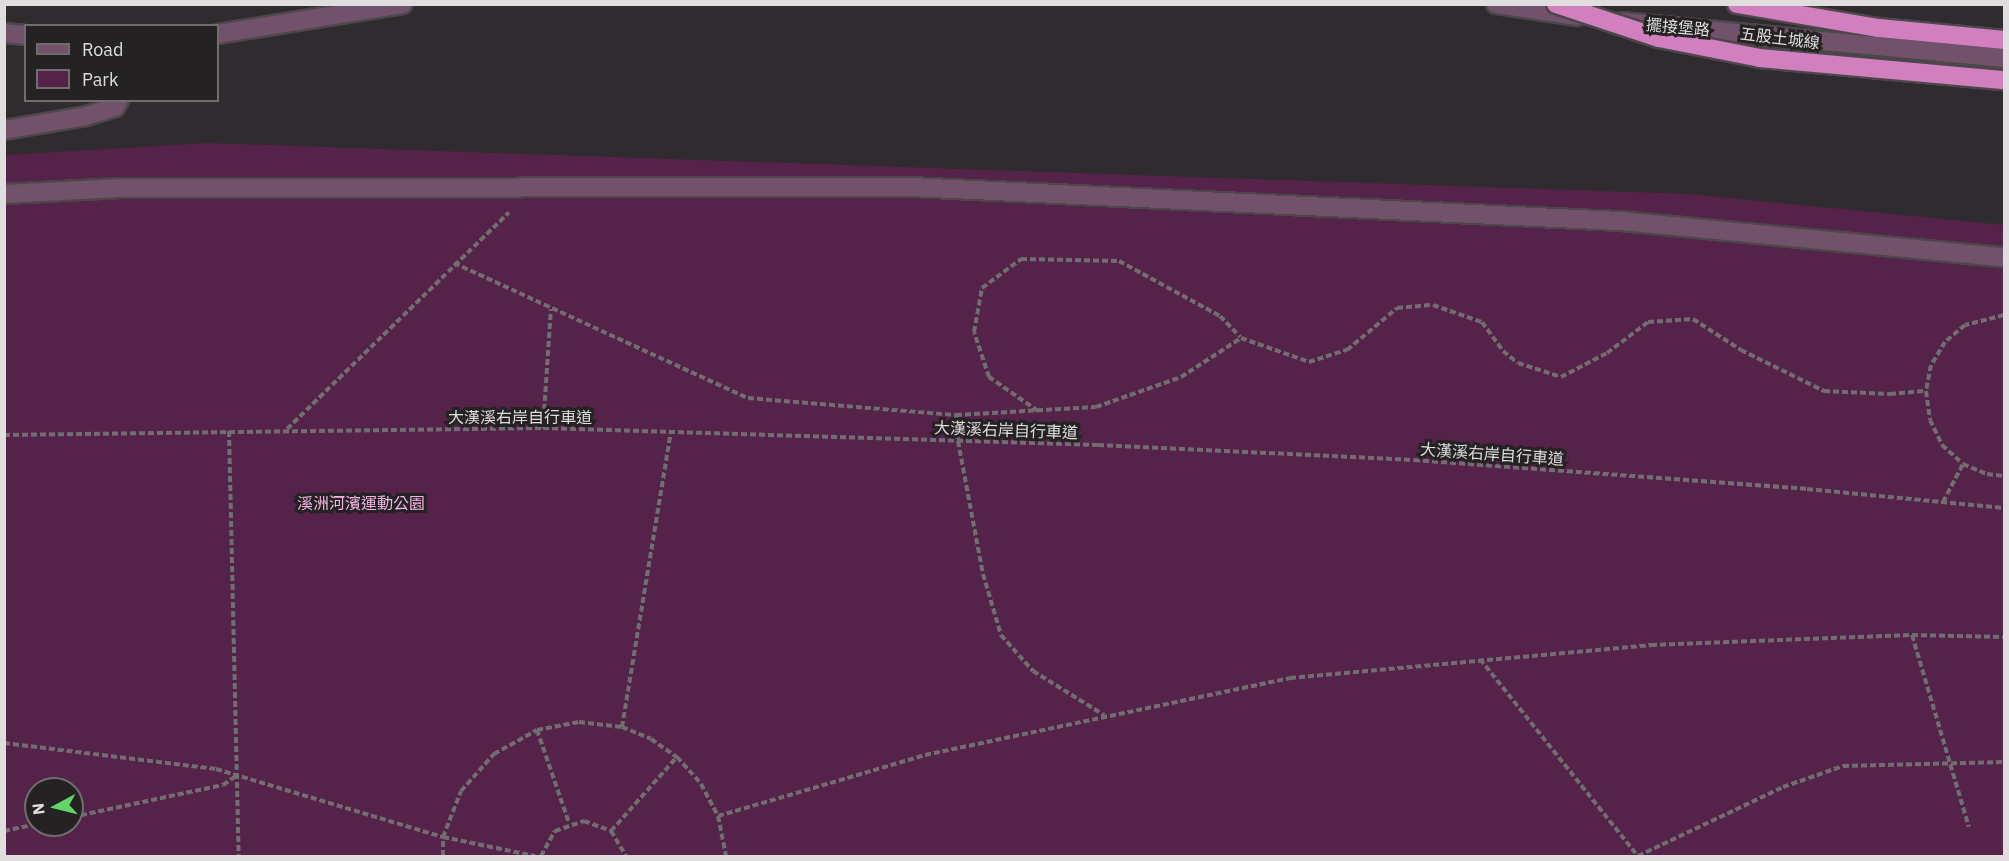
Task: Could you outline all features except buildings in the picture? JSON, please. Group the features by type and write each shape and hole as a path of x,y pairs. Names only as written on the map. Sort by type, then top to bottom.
{"highway":[{"name":"五股土城線","path":"1556,4 1659,38 1760,58 2004,80"},
{"name":"五股土城線","path":"1737,4 1879,28 2004,40"}],"street":[{"path":"219,34 403,4"},
{"name":"擺接堡路","path":"1496,4 1619,22 2004,58"},
{"path":"4,33 24,35"},
{"path":"4,130 86,116 115,107 118,102"},
{"path":"4,194 120,188 911,187 1620,221 2004,256"}],"path":[{"path":"286,429 454,263 512,210"},
{"path":"1038,411 990,377 974,332 982,288 1021,260 1119,261 1220,316 1241,338 1309,362 1347,350 1397,308 1433,305 1482,322 1503,351 1518,363 1561,377 1607,353 1648,322 1693,320 1741,350 1824,391 1890,394 1926,391"},
{"path":"454,263 748,398 956,415 1096,407 1181,377 1241,338"},
{"path":"543,428 551,309"},
{"path":"2004,315 1965,325 1945,342 1931,365 1926,391 1930,420 1942,445 1963,464 1987,474 2004,476"},
{"path":"956,415 957,441 983,574 1001,635 1033,670 1105,715"},
{"name":"大漢溪右岸自行車道","path":"4,435 286,429 543,428 957,441 1414,460 2004,508"},
{"path":"228,431 239,856"},
{"path":"622,727 671,432"},
{"path":"1943,502 1963,464"},
{"path":"718,816 925,755 1105,715 1290,678 1651,645 1912,635 2004,637"},
{"path":"1912,635 1969,827"},
{"path":"1480,659 1638,856 1783,787 1843,766 2004,762"},
{"path":"443,856 443,837 461,791 494,754 537,730 579,722 622,727 651,739 677,757 701,784 718,816 726,856"},
{"path":"537,730 569,823"},
{"path":"4,743 216,770 443,837 535,856"},
{"path":"611,831 677,757"},
{"path":"84,814 223,785 237,776"},
{"path":"541,856 555,831 569,823 598,824 611,831 626,856"},
{"path":"4,831 24,827"}],"green space":[{"name":"溪洲河濱運動公園","path":"208,143 1689,194 2004,225 2004,856 5,856 5,155"}]}
